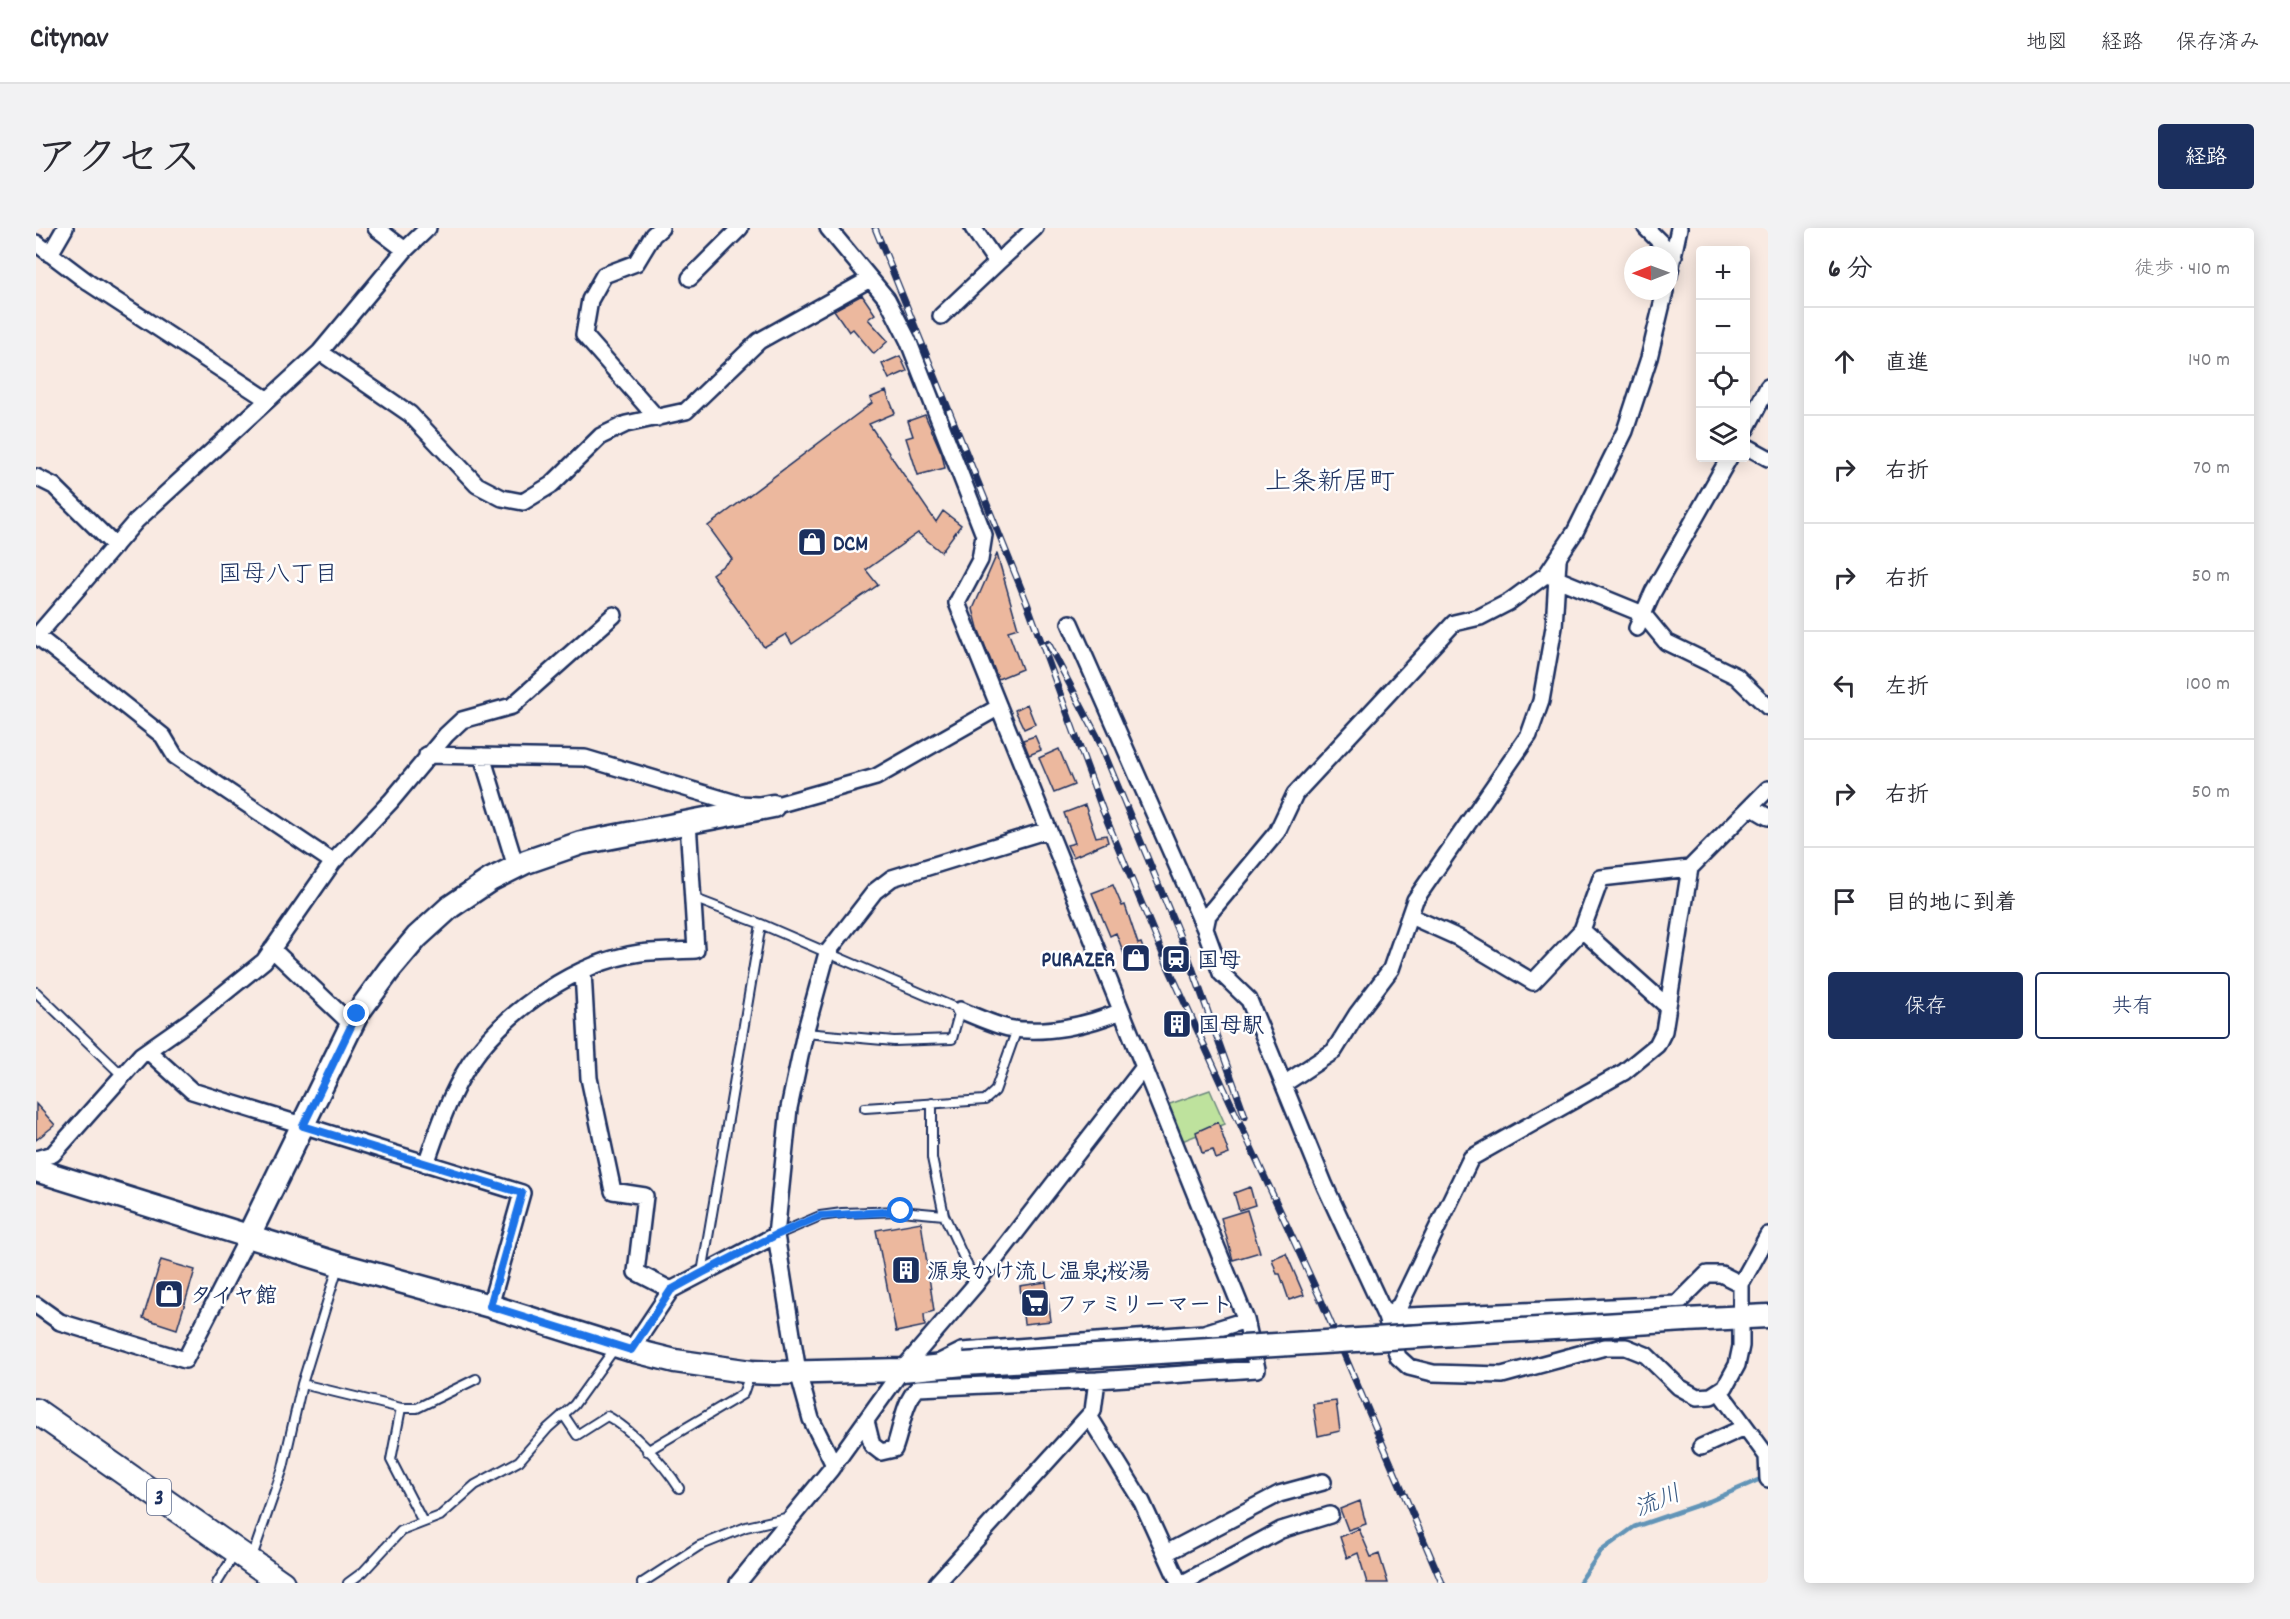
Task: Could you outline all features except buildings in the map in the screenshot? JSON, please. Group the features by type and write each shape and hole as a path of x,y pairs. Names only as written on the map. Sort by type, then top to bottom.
{"main road":[{"name":"3","path":"36,1411 282,1583"}],"street":[{"path":"50,254 65,228"},
{"path":"376,228 405,250"},
{"path":"333,862 175,756 163,736 36,637 136,522 320,352 405,250 428,228"},
{"path":"657,418 584,335 590,300 604,274 636,263 661,228"},
{"path":"690,278 740,228"},
{"path":"828,228 887,299 908,340 984,535 980,560 957,603 1246,1320 1257,1369 1097,1380 918,1388 910,1396 894,1449 881,1452 872,1445 867,1421"},
{"path":"973,228 997,263"},
{"path":"941,316 1035,228"},
{"path":"1646,228 1664,246"},
{"path":"1676,246 1679,228"},
{"path":"36,243 89,283 268,400"},
{"path":"320,352 410,414 477,485 502,498 523,502 551,485 601,435 626,424 686,411 759,341 870,279"},
{"path":"1284,1084 1334,1051 1357,1014 1391,969 1416,900 1529,735 1541,701 1554,627 1552,577 1558,558 1575,532 1625,431 1649,358 1663,300"},
{"path":"1750,421 1768,387"},
{"path":"1750,448 1768,458"},
{"path":"1640,621 1659,582 1727,462"},
{"path":"36,477 54,486 115,546"},
{"path":"1552,577 1653,628 1666,642 1736,676 1768,707"},
{"path":"1205,929 1208,915 1277,832 1295,794 1454,622 1480,617 1552,577"},
{"path":"36,1159 53,1154 148,1050 191,1020 264,961 333,862 392,801 428,755 462,720 512,706 614,615"},
{"path":"1070,622 1205,929 1221,972 1249,1000 1325,1186 1386,1317 1398,1357 1409,1367 1433,1373 1502,1375 1605,1347 1626,1347 1646,1355 1679,1387 1697,1396 1711,1396 1725,1387 1737,1365 1741,1347 1741,1284 1768,1235"},
{"path":"36,1305 60,1322 185,1360 248,1238 357,1014 417,937 450,907 490,880 516,867 581,843 773,806 876,777 999,707"},
{"path":"428,755 585,758 739,804 773,806"},
{"path":"482,756 516,867"},
{"path":"1386,1317 1400,1305 1471,1158 1624,1072 1657,1045 1664,1031 1690,868 1768,789"},
{"path":"1751,807 1768,817"},
{"path":"426,1164 444,1111 471,1062 520,1008 562,981 603,962 640,953 696,950 688,822"},
{"path":"834,1465 811,1419 798,1372 776,1235 789,1108 805,1032 826,953 875,891 892,879 1048,830"},
{"path":"1410,916 1459,938 1533,982 1582,930 1601,878 1690,868"},
{"path":"1582,930 1668,1007"},
{"path":"272,949 352,1025"},
{"path":"583,972 589,1078 613,1191 645,1196 636,1272 671,1290"},
{"path":"960,1010 1008,1028 1034,1030 1105,1018 1122,1011"},
{"path":"148,1050 192,1091 522,1193 490,1306"},
{"path":"738,1583 834,1465 902,1370 976,1284 1144,1067"},
{"path":"36,1170 248,1238 490,1306 624,1348 675,1361 751,1372 902,1370 964,1364 1768,1316"},
{"path":"624,1348 671,1290 776,1235"},
{"path":"1386,1317 1677,1304 1707,1274 1722,1274 1741,1284"},
{"path":"929,1367 962,1351 1204,1333 1246,1320"},
{"path":"941,1582 1093,1411 1097,1380"},
{"path":"1719,1391 1767,1456 1768,1479"},
{"path":"1089,1416 1142,1502 1181,1583 1281,1530 1330,1515"},
{"path":"1701,1447 1745,1427"},
{"path":"1166,1553 1279,1494 1323,1482"}],"lane":[{"path":"693,898 761,924 960,1010 952,1039 894,1041 805,1032"},
{"path":"702,1273 761,924"},
{"path":"36,992 123,1076"},
{"path":"864,1108 985,1100 995,1091 1017,1029"},
{"path":"932,1103 933,1158 944,1215 976,1284"},
{"path":"776,1235 820,1216 842,1213 901,1211 944,1215"},
{"path":"217,1583 244,1556 283,1468 302,1384 338,1264"},
{"path":"348,1583 363,1572 401,1531 440,1516 476,1485 519,1461 574,1405 624,1348"},
{"path":"647,1451 743,1394 751,1372"},
{"path":"302,1384 401,1408 417,1408 476,1379"},
{"path":"401,1408 391,1460 423,1522"},
{"path":"563,1414 576,1435 607,1416 620,1423 669,1472 679,1488"},
{"path":"642,1583 699,1546 746,1527 791,1517"}],"green space":[{"path":"1210,1090 1225,1124 1182,1141 1167,1105"}],"waterway":[{"name":"流川","path":"1579,1583 1601,1551 1634,1527 1710,1501 1765,1477"}],"railway":[{"path":"875,228 1027,603 1103,811 1167,964 1321,1300 1442,1583"},
{"path":"1048,643 1098,738 1188,956 1245,1116"}],"place":[{"name":"DCM","path":"812,542"},
{"name":"PURAZER","path":"1136,958"},
{"name":"国母","path":"1176,959"},
{"name":"国母駅","path":"1177,1024"},
{"name":"源泉かけ流し温泉;桜湯","path":"906,1270"},
{"name":"タイヤ館","path":"169,1294"},
{"name":"ファミリーマート","path":"1035,1303"}],"district":[{"name":"上条新居町","path":"1330,480"},
{"name":"国母八丁目","path":"278,573"}],"route":[{"path":"357,1014 303,1126 522,1193 490,1306 631,1350 671,1290 702,1273 776,1235 820,1216 901,1211"}]}
